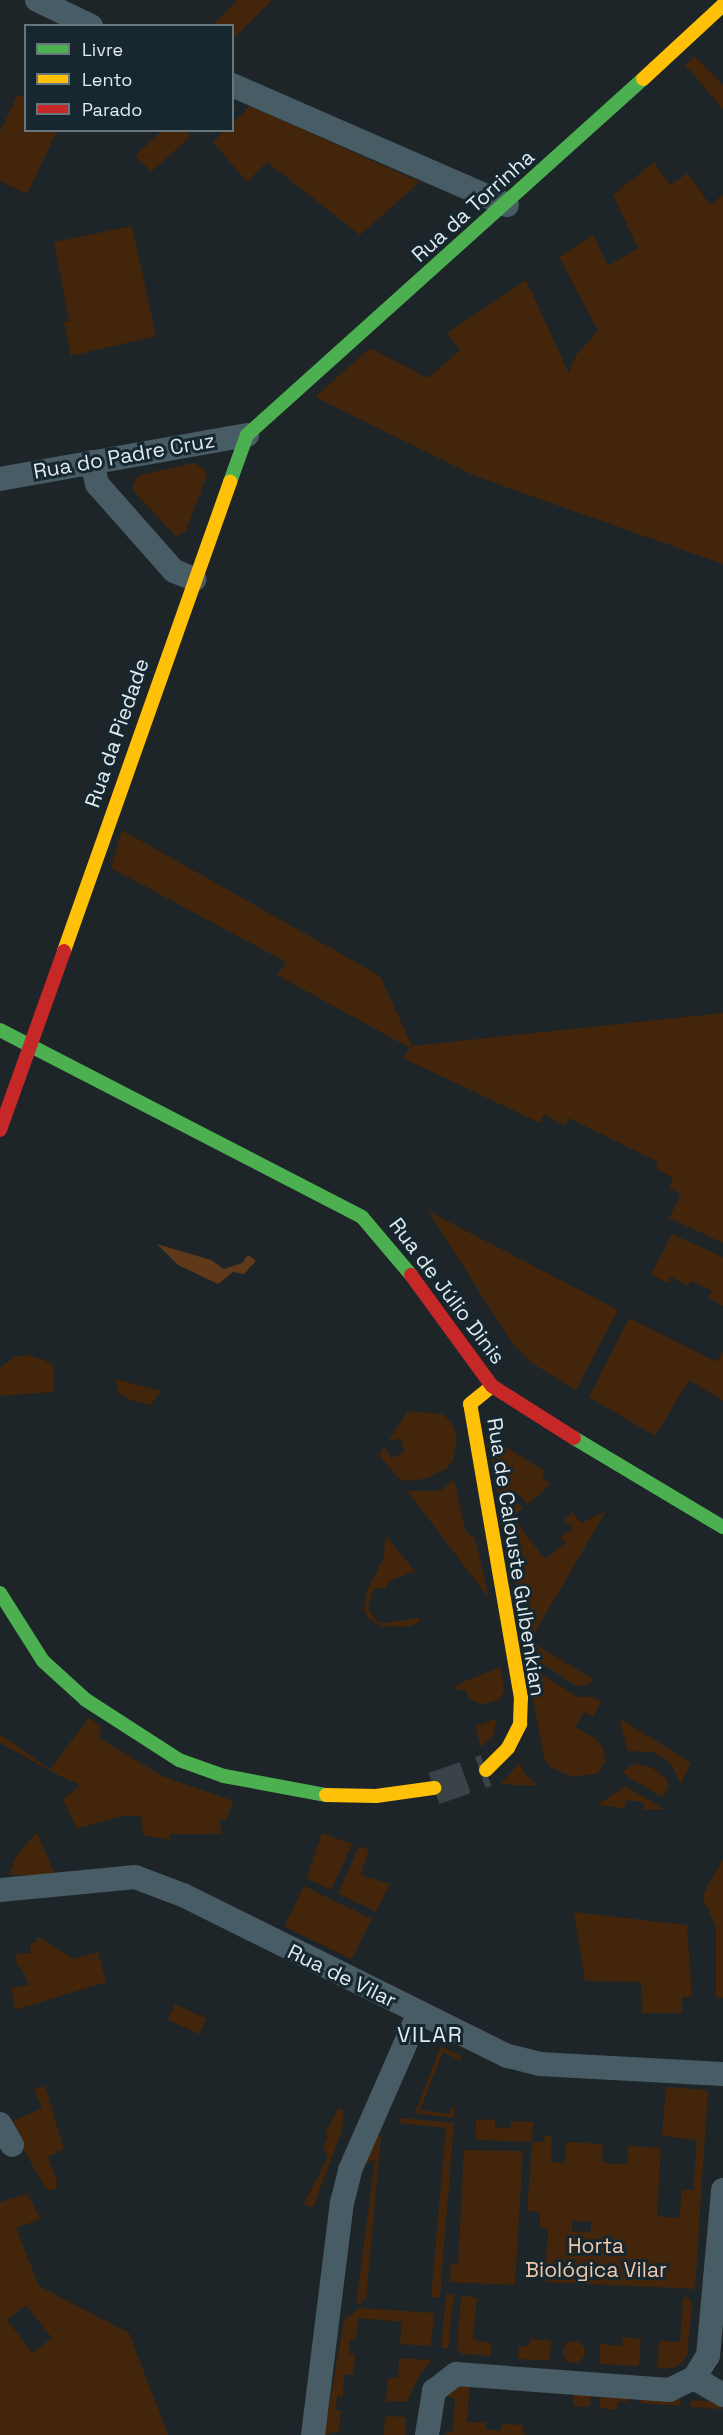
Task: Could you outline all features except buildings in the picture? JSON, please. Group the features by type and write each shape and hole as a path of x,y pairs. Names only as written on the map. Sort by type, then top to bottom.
{"street":[{"path":"37,0 87,24"},
{"name":"Rua da Torrinha","path":"247,435 507,205 723,5"},
{"path":"235,86 507,205"},
{"name":"Rua do Padre Cruz","path":"0,479 247,435"},
{"name":"Rua da Piedade","path":"0,1130 247,435"},
{"path":"92,462 97,484 174,571 194,579"},
{"name":"Rua de Júlio Dinis","path":"0,1030 362,1217 385,1240 492,1386 723,1527"},
{"name":"Rua de Calouste Gulbenkian","path":"486,1770 507,1748 520,1724 521,1698 470,1404 492,1386"},
{"path":"0,1593 43,1661 86,1700 179,1760 224,1776 319,1795 376,1796 434,1788"},
{"name":"Rua de Vilar","path":"0,1890 135,1877 183,1895 508,2056 539,2064 723,2074"},
{"path":"313,2435 342,2204 350,2170 419,2013"},
{"path":"427,2435 434,2391 456,2374 669,2390 694,2378 708,2356 723,2190"},
{"path":"694,2378 723,2395"}],"green space":[{"path":"237,0 272,0 234,38 234,24 214,24"},
{"path":"695,56 723,85 723,109 685,65"},
{"path":"18,94 24,97 24,132 57,132 27,194 0,181 0,132"},
{"path":"250,106 420,182 360,235 267,162 247,182 213,142 223,132 234,132 234,122"},
{"path":"161,132 187,132 191,136 151,172 135,155"},
{"path":"654,162 670,185 688,173 710,205 723,195 723,564 475,476 315,397 370,348 428,378 460,350 447,333 526,280 569,373 576,355 598,331 559,257 593,235 608,266 638,248 613,195"},
{"path":"132,226 156,336 71,356 64,322 69,321 54,242"},
{"path":"194,463 204,469 207,475 186,531 176,536 133,491 133,484 139,475"},
{"path":"122,830 380,976 412,1046 723,1013 723,1243 669,1218 681,1194 669,1188 673,1178 655,1168 658,1162 569,1118 565,1125 544,1115 540,1123 403,1058 410,1048 277,975 286,962 111,868"},
{"path":"428,1211 618,1310 576,1390 533,1364 512,1343"},
{"path":"672,1234 723,1257 723,1306 709,1298 712,1291 691,1281 688,1286 671,1277 668,1283 651,1275"},
{"path":"629,1318 717,1362 723,1351 723,1401 689,1380 655,1436 589,1397"},
{"path":"29,1355 53,1364 53,1392 0,1396 0,1368 14,1357"},
{"path":"115,1379 161,1391 151,1405 136,1402 119,1394"},
{"path":"408,1411 443,1414 454,1427 457,1438 453,1461 446,1469 425,1479 405,1481 397,1477 379,1455 384,1447 391,1458 404,1453 401,1439 389,1440"},
{"path":"486,1435 545,1471 542,1477 550,1485 528,1504 516,1492 498,1495"},
{"path":"454,1480 466,1532 475,1538 489,1598 407,1491 440,1491"},
{"path":"514,1499 523,1508 512,1517 545,1559 565,1543 561,1537 573,1528 564,1520 572,1512 581,1523 606,1511 530,1641 594,1680 585,1685 576,1686 528,1654 499,1502"},
{"path":"386,1536 415,1571 390,1581 385,1588 373,1589 368,1608 376,1620 383,1623 418,1618 420,1622 411,1626 383,1627 368,1618 364,1610 366,1593 383,1559"},
{"path":"527,1665 578,1697 594,1697 601,1702 593,1717 584,1712 575,1727 597,1739 604,1750 605,1762 597,1774 571,1777 551,1767 544,1758"},
{"path":"501,1667 504,1691 500,1699 482,1705 467,1697 466,1690 457,1691 456,1685"},
{"path":"89,1718 101,1726 99,1738 162,1776 233,1801 226,1821 219,1819 222,1834 169,1834 169,1840 143,1835 141,1816 121,1816 77,1829 63,1800 80,1785 0,1743 0,1734 50,1769"},
{"path":"619,1718 691,1763 681,1784 671,1764 662,1757 652,1752 628,1751"},
{"path":"496,1719 494,1735 481,1747 475,1726"},
{"path":"519,1763 526,1775 538,1786 501,1784"},
{"path":"633,1764 651,1767 666,1778 669,1787 662,1797 622,1773"},
{"path":"625,1786 664,1809 643,1810 644,1802 626,1800 624,1808 597,1805"},
{"path":"37,1832 55,1875 9,1875 16,1856"},
{"path":"322,1833 352,1844 331,1890 306,1878"},
{"path":"359,1846 369,1850 361,1875 390,1884 376,1912 338,1893"},
{"path":"723,1859 723,1998 716,1998 716,1928 702,1896"},
{"path":"304,1886 371,1919 352,1959 284,1926"},
{"path":"574,1912 687,1925 692,1997 682,1997 682,2013 642,2013 641,1982 585,1981"},
{"path":"37,1936 74,1959 98,1952 106,1982 15,2010 11,1988 29,1985 21,1967 17,1967 16,1954 31,1953 30,1943 37,1942"},
{"path":"175,2004 207,2019 200,2034 168,2019"},
{"path":"441,2046 461,2056 461,2061 443,2052 420,2110 450,2114 451,2107 455,2108 454,2118 415,2113"},
{"path":"45,2086 64,2149 48,2157 57,2181 57,2188 50,2191 44,2186 9,2123 42,2108 34,2089"},
{"name":"Horta Biológica Vilar","path":"666,2087 708,2090 695,2289 545,2282 548,2229 540,2228 540,2212 527,2211 532,2142 544,2142 545,2135 552,2136 551,2162 565,2163 566,2142 603,2144 602,2162 614,2164 627,2164 628,2146 661,2148 657,2216 679,2218 682,2189 693,2190 697,2140 662,2136","holes":["572,2221 591,2222 591,2232 572,2231"]},
{"path":"338,2108 344,2111 342,2130 313,2208 304,2204 328,2156 323,2148 328,2136 325,2134"},
{"path":"400,2118 454,2123 440,2297 431,2297 446,2128 399,2123 395,2136"},
{"path":"476,2119 495,2120 495,2127 510,2128 511,2121 533,2122 532,2142 475,2140"},
{"path":"370,2136 381,2136 366,2299 356,2305 375,2159 358,2168"},
{"path":"464,2150 523,2151 515,2285 449,2282 451,2263 458,2264"},
{"path":"27,2194 41,2219 16,2228 39,2286 129,2333 168,2435 0,2435 0,2202","holes":["26,2305 52,2338 32,2353 7,2320"]},
{"path":"446,2294 454,2295 448,2348 441,2348"},
{"path":"461,2295 477,2298 473,2340 492,2343 490,2356 462,2354 457,2349"},
{"path":"683,2297 688,2297 692,2304 687,2356 677,2367 657,2369 659,2341 680,2342"},
{"path":"360,2308 434,2313 431,2346 400,2344 402,2322 358,2318 356,2339 350,2340 349,2354 355,2354 353,2375 344,2375 343,2397 337,2396 336,2410 341,2411 339,2431 324,2435 344,2320"},
{"path":"623,2337 641,2339 639,2366 599,2364 600,2344 622,2346"},
{"path":"530,2339 551,2341 550,2361 518,2359 519,2346 529,2346"},
{"path":"574,2341 582,2344 585,2352 582,2360 574,2363 566,2360 563,2352 566,2344"},
{"path":"399,2358 431,2360 419,2376 407,2402 386,2401 388,2378 398,2378"},
{"path":"470,2378 467,2422 486,2423 486,2429 501,2431 502,2424 523,2425 523,2434 528,2435 443,2435 453,2430 455,2399 448,2396 450,2388"},
{"path":"574,2387 591,2388 590,2407 573,2406"},
{"path":"601,2389 628,2391 627,2402 618,2401 617,2410 599,2408"},
{"path":"640,2396 681,2399 680,2406 640,2403"},
{"path":"691,2400 723,2402 722,2409 691,2407"},
{"path":"385,2416 406,2417 406,2435 384,2435"}],"shaded area":[{"path":"157,1244 211,1260 224,1269 242,1263 248,1255 256,1261 244,1274 233,1272 218,1284 178,1265"}],"tunnel":[{"path":"434,1788 486,1770"}],"traffic: fast":[{"path":"230,482 247,435 643,79"},
{"path":"0,1030 362,1217 411,1275"},
{"path":"574,1438 723,1527"},
{"path":"0,1593 43,1661 86,1700 179,1760 224,1776 326,1795"}],"traffic: slow":[{"path":"643,79 723,5"},
{"path":"64,951 230,482"},
{"path":"486,1770 508,1748 520,1724 521,1698 470,1404 492,1386"},
{"path":"326,1795 376,1796 434,1788"}],"traffic: jam":[{"path":"0,1130 64,951"},
{"path":"411,1275 492,1386 574,1438"}],"district":[{"name":"VILAR","path":"430,2035"}]}
